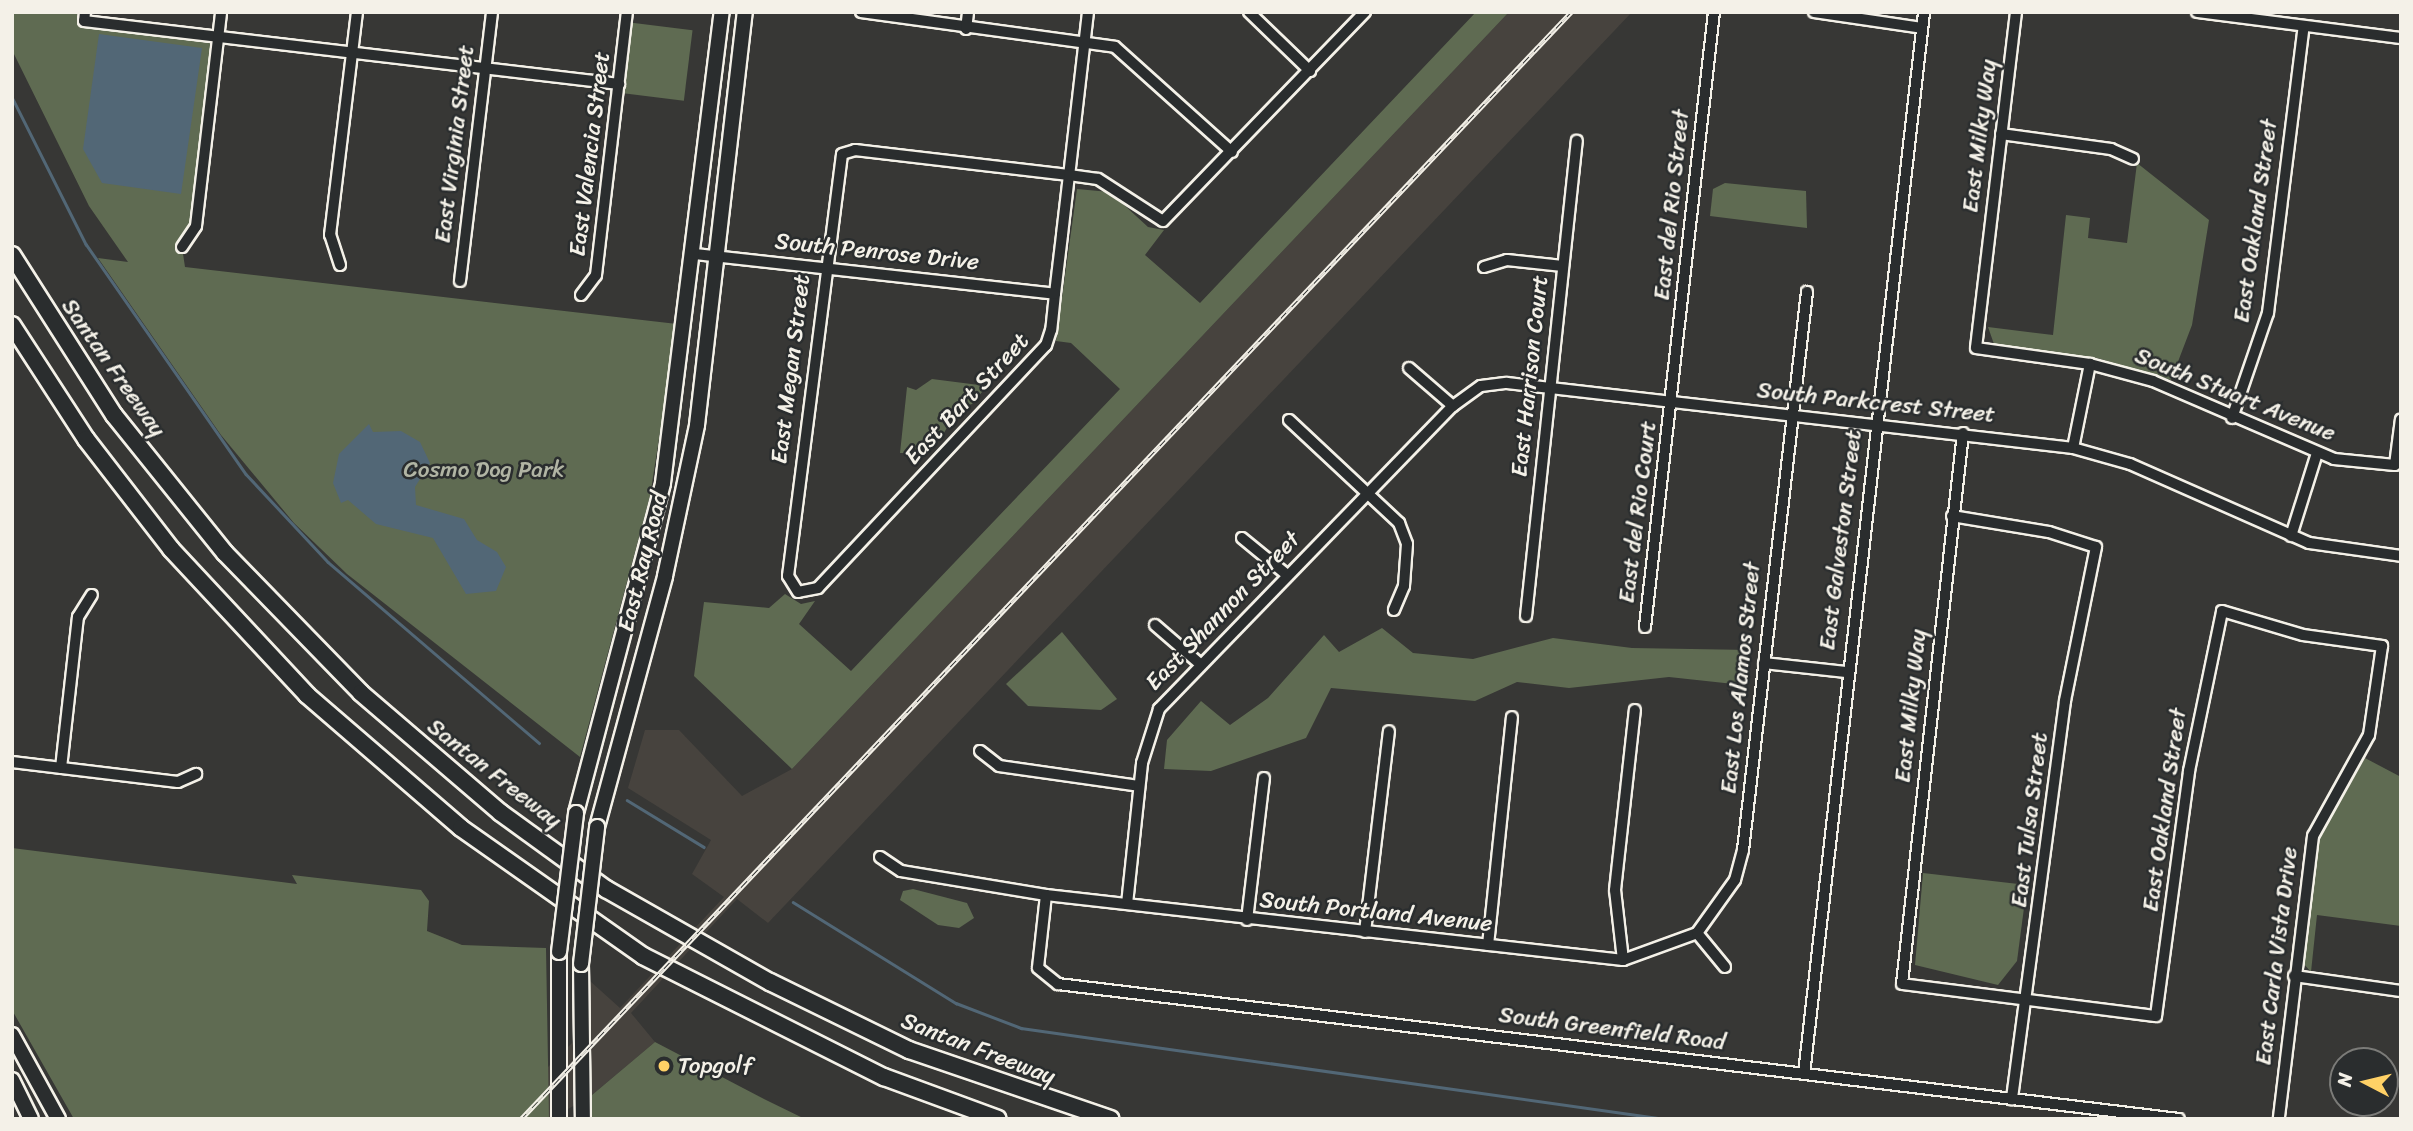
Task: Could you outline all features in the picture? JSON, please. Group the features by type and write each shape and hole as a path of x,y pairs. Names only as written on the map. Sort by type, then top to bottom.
{"highway":[{"name":"Santan Freeway","path":"12,255 114,415 225,553 361,693 501,813 606,889 770,982 909,1050 1111,1119"},
{"path":"12,325 86,439 171,549 307,695 451,821 642,956 884,1077 998,1119"}],"main road":[{"name":"East Ray Road","path":"559,1119 559,952 576,813 658,511 695,254 722,12"},
{"name":"East Ray Road","path":"583,1119 582,964 597,827 680,516 717,256 745,12"},
{"path":"12,1035 58,1119"},
{"path":"12,1080 31,1119"}],"street":[{"path":"182,247 196,226 221,12"},
{"path":"340,265 330,235 357,12"},
{"name":"East Virginia Street","path":"460,281 492,12"},
{"name":"East Valencia Street","path":"581,295 596,275 627,12"},
{"path":"860,12 966,29 1085,42 1128,53 1233,152"},
{"path":"966,29 968,12"},
{"name":"East Bart Street","path":"798,592 817,589 1039,356 1050,334 1088,12"},
{"path":"1249,12 1310,71"},
{"path":"1069,175 1108,182 1149,218 1163,221 1233,152 1366,12"},
{"name":"East del Rio Street","path":"1672,402 1714,12"},
{"path":"1814,12 1839,13 1922,28"},
{"name":"East Galveston Street","path":"1804,1074 1846,672 1924,12"},
{"name":"East Milky Way","path":"1976,348 2016,12"},
{"path":"2197,12 2401,38"},
{"path":"85,16 219,36 619,84"},
{"name":"East Oakland Street","path":"2232,418 2268,313 2304,26"},
{"path":"2001,134 2111,149 2133,159"},
{"name":"East Harrison Court","path":"1526,616 1577,141"},
{"name":"East Megan Street","path":"798,592 788,576 837,164 845,152 1069,175"},
{"name":"South Penrose Drive","path":"695,254 1055,294"},
{"path":"1484,267 1507,260 1563,266"},
{"name":"East Los Alamos Street","path":"1697,933 1735,880 1743,850 1807,292"},
{"name":"South Stuart Avenue","path":"1976,348 2090,364 2153,381 2232,418 2317,453 2395,465 2401,419"},
{"path":"2073,448 2090,364"},
{"path":"1409,368 1453,406"},
{"name":"South Parkcrest Street","path":"1369,491 1453,406 1481,386 1549,389 1963,433 2073,448 2130,464 2291,536 2401,556"},
{"name":"East del Rio Court","path":"1645,627 1672,402"},
{"path":"1289,420 1369,491 1399,523 1407,544 1404,586 1394,610"},
{"name":"East Milky Way","path":"1963,433 1902,984 2025,1002"},
{"path":"2291,536 2317,453"},
{"name":"East Shannon Street","path":"1127,904 1139,786 1159,709 1199,663 1369,491"},
{"name":"East Tulsa Street","path":"1952,516 2049,531 2096,547 2065,701 2012,1099"},
{"path":"1242,538 1286,574"},
{"path":"61,768 78,617 92,595"},
{"name":"East Oakland Street","path":"2025,1002 2156,1016 2189,771 2222,611 2303,635 2382,646"},
{"path":"1155,625 1199,663"},
{"name":"East Carla Vista Drive","path":"2278,1119 2313,836 2369,734 2382,646"},
{"path":"1764,663 1846,672"},
{"path":"1623,960 1615,890 1635,710"},
{"path":"1488,944 1512,717"},
{"path":"1365,932 1389,731"},
{"path":"981,751 999,766 1139,786"},
{"path":"12,762 178,782 196,774"},
{"path":"1247,920 1264,778"},
{"name":"South Portland Avenue","path":"880,857 901,871 1045,895 1247,920 1623,960 1697,933"},
{"name":"South Greenfield Road","path":"1045,895 1041,976 1058,984 2179,1119"},
{"path":"1697,933 1726,967"},
{"path":"2294,976 2401,991"}],"shaded area":[{"path":"1509,12 1632,12 768,923 737,899 631,1013 655,1042 592,1095 551,1119 496,1119 589,1026 590,981 620,1008 724,897 692,874 711,840 628,788 645,730 679,730 742,796 792,769"}],"green space":[{"name":"Cosmo Dog Park","path":"12,12 85,12 85,20 218,36 196,226 182,247 185,267 677,324 650,496 580,757 347,574 294,523 221,435 98,258 128,262 89,206 12,50"},
{"path":"1476,12 1509,12 792,769 694,676 704,602 769,608 785,594 801,604 815,601 799,624 851,671 1120,389 1071,343 1056,341 1077,189 1110,192 1148,227 1164,230 1145,255 1200,303"},
{"path":"626,22 693,30 684,101 617,92"},
{"path":"2137,163 2209,220 2192,325 2171,380 2097,358 1995,347 1988,327 2053,335 2066,215 2090,218 2088,238 2127,243"},
{"path":"1725,183 1806,191 1807,228 1710,216 1713,189"},
{"path":"932,379 987,386 972,404 958,408 940,440 917,453 900,453 907,387 916,390"},
{"path":"1382,628 1413,653 1473,659 1553,638 1632,648 1750,650 1743,685 1669,677 1569,688 1517,682 1475,701 1331,688 1306,738 1211,771 1164,769 1167,740 1201,701 1230,725 1268,698 1324,635 1339,652"},
{"path":"1062,632 1117,699 1101,710 1028,706 1006,684"},
{"path":"2365,758 2401,777 2401,926 2317,915 2311,972 2303,963 2319,838"},
{"path":"12,848 297,884 292,875 421,890 429,901 427,931 462,945 546,948 549,1119 74,1119 12,1010"},
{"path":"1923,873 2027,885 2017,961 1998,985 1915,965"},
{"path":"913,889 967,903 974,918 959,928 938,925 900,900 903,891"},
{"name":"Topgolf","path":"655,1042 805,1119 592,1119 592,1095"}],"water":[{"path":"99,34 202,48 181,194 102,183 83,149"},
{"path":"369,424 373,432 401,431 420,442 430,463 415,487 416,505 464,519 477,540 497,552 506,567 496,591 466,594 433,538 376,524 348,500 341,503 333,483 339,454"}],"waterway":[{"path":"12,97 86,244 246,474 328,562 539,743"},
{"path":"627,800 704,847"},
{"path":"793,902 956,1003 1021,1028 1665,1119"}],"railway":[{"path":"521,1119 1571,12"}],"place":[{"name":"Topgolf","path":"664,1066"}]}
